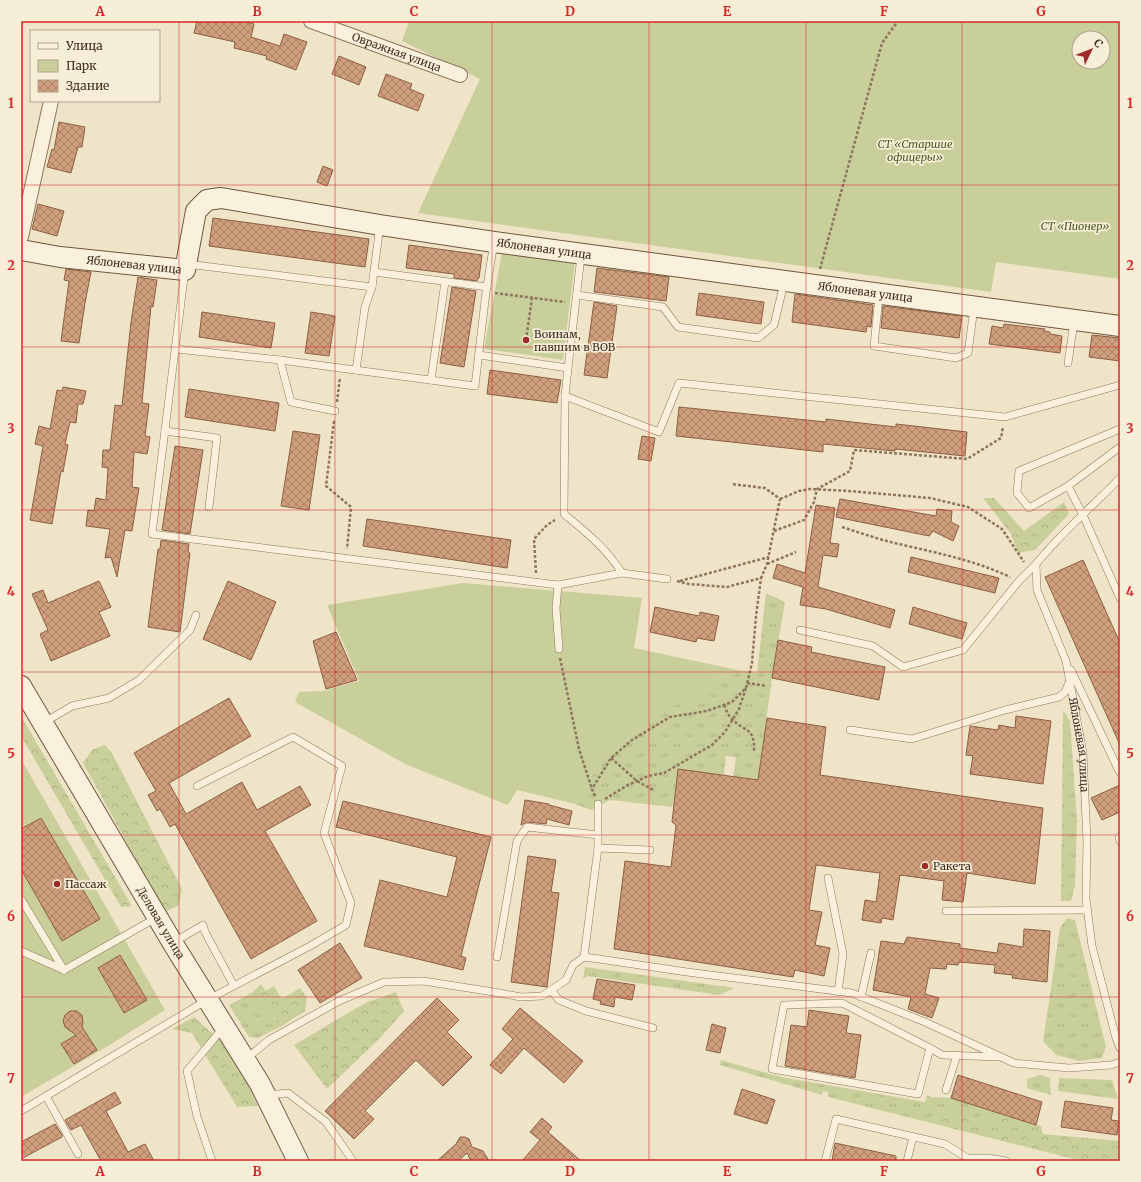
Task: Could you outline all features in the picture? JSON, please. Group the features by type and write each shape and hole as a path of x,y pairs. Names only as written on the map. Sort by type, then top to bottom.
{"street":[{"name":"Овражная улица","path":"311,21 460,74"},
{"path":"21,236 51,102"},
{"name":"Яблоневая улица","path":"21,250 60,257 185,270 196,211 207,200 221,198 380,225 494,242 1120,326"},
{"name":"Деловая улица","path":"21,686 172,942 246,1060 266,1096 298,1161"}],"lane":[{"path":"356,370 365,307 372,286 380,225"},
{"path":"176,349 280,360 475,386 494,242"},
{"path":"582,254 565,396 564,514 598,542 612,557 622,573"},
{"path":"372,286 195,265 185,270 152,534 536,581 558,585 622,573 667,579"},
{"path":"374,272 445,282 487,290"},
{"path":"577,295 663,308 678,327 758,338 774,325 784,281"},
{"path":"431,380 445,282"},
{"path":"880,294 874,346 956,358 968,353 974,306"},
{"path":"1068,363 1074,320"},
{"path":"479,355 568,368"},
{"path":"280,360 291,402 336,411"},
{"path":"565,396 659,432 679,383 1005,417 1120,386"},
{"path":"1120,429 1019,471 1017,493 1029,508 1068,486 1120,447"},
{"path":"165,431 217,438 209,507"},
{"path":"800,630 873,646 904,667 963,650 1019,581 1036,564 1052,544 1084,515 1120,478"},
{"path":"1068,486 1084,515 1118,589 1120,598"},
{"name":"Яблоневая улица","path":"1036,564 1037,590 1066,661 1083,753 1087,842 1086,899 1092,946 1116,1038 1120,1048"},
{"path":"558,585 556,608 559,649"},
{"path":"43,723 72,706 109,698 138,680 190,630 196,615"},
{"path":"1066,661 1120,773"},
{"path":"850,730 912,739 1005,710 1059,697 1065,692 1070,680"},
{"path":"21,1111 207,1000 346,925 351,903 324,834 342,766 293,737 197,786"},
{"path":"584,958 598,848 598,804"},
{"path":"497,957 517,840 527,827 598,835"},
{"path":"1120,836 1120,841"},
{"path":"598,848 650,850"},
{"path":"828,878 843,954 838,992"},
{"path":"21,899 64,970"},
{"path":"946,911 1088,910"},
{"path":"64,970 157,917"},
{"path":"172,942 203,925 205,932 234,986"},
{"path":"21,950 64,970"},
{"path":"861,997 871,953"},
{"path":"246,1060 269,1040 339,1001 384,982 423,981 521,997 542,996 566,980 573,965 584,958 598,958 687,972 852,993 925,1022 1014,1062 1069,1068 1111,1065 1120,1062"},
{"path":"551,990 560,1000 586,1011 653,1028"},
{"path":"930,1048 918,1094 772,1069 784,1005 842,1003 930,1048 942,1055 1001,1057"},
{"path":"212,1161 197,1116 186,1071 210,1045 224,1026"},
{"path":"946,1090 957,1055"},
{"path":"266,1096 288,1094 326,1122 353,1161"},
{"path":"46,1096 78,1154"},
{"path":"825,1161 836,1119 946,1144 967,1160 989,1158 1006,1161"},
{"path":"907,1161 913,1137"}],"path":[{"path":"815,285 882,43 898,21"},
{"path":"487,290 532,298 576,303"},
{"path":"526,340 532,298"},
{"path":"341,368 326,486 351,507 346,558"},
{"path":"774,531 804,520 814,502 817,489 850,471 854,450 967,459 1002,438 1005,417"},
{"path":"731,484 765,488 780,499"},
{"path":"780,499 799,491 817,489 930,498 968,506 1002,529 1023,560 1028,572"},
{"path":"559,649 579,749 598,804 611,794 648,776 664,773 712,745 725,732 739,709 746,688 752,663 761,578 769,557 780,499"},
{"path":"536,581 534,539 547,525 564,514"},
{"path":"842,527 897,544 926,549 973,562 1019,581"},
{"path":"767,564 796,552"},
{"path":"680,581 769,557"},
{"path":"667,579 689,584 727,587 761,578"},
{"path":"747,683 766,686"},
{"path":"592,789 610,758 632,740 670,717 707,711 732,702 746,688"},
{"path":"724,705 732,720 749,730 754,741 754,752"},
{"path":"610,758 637,781 655,792"}],"green space":[{"name":"СТ «Старшие офицеры»","path":"409,21 1120,21 1120,279 996,262 991,292 418,213 480,79 402,41"},
{"path":"502,252 575,261 563,360 484,349"},
{"path":"983,498 994,498 1024,531 1064,502 1069,514 1035,550 1018,553 1011,534"},
{"path":"463,583 642,598 634,648 733,669 665,711 603,756 575,804 517,790 508,805 405,764 295,702 299,692 323,691 359,681 327,605"},
{"path":"766,593 785,602 772,678 758,780 733,777 736,757 726,756 724,775 678,770 673,807 610,800 591,810 575,804 603,756 665,711 733,669 757,673"},
{"path":"1063,710 1070,721 1077,821 1075,886 1071,901 1061,901"},
{"path":"21,716 132,906 121,907 21,736"},
{"path":"105,745 112,753 182,889 179,905 165,912 83,763 93,749"},
{"name":"Пассаж","path":"21,759 165,1010 108,1046 21,1097"},
{"path":"1067,918 1075,920 1106,1047 1102,1058 1079,1061 1056,1055 1043,1041 1060,928"},
{"path":"585,967 735,988 719,995 588,976 583,979"},
{"path":"261,984 266,991 274,986 282,999 300,988 307,997 305,1011 280,1027 271,1012 261,1003 253,992"},
{"path":"253,992 261,1003 271,1012 280,1027 258,1038 249,1037 229,1005"},
{"path":"396,992 404,1011 379,1039 327,1089 294,1045 365,1003"},
{"path":"194,1017 232,1051 258,1106 237,1107 192,1033 172,1029"},
{"path":"721,1060 781,1077 925,1102 927,1095 931,1097 951,1098 992,1111 987,1124 939,1110 935,1124 828,1097 828,1092 823,1091 822,1095 720,1065"},
{"path":"1040,1075 1050,1078 1051,1095 1027,1088 1027,1079"},
{"path":"1059,1078 1112,1080 1118,1099 1058,1091"},
{"path":"939,1110 987,1124 992,1111 1041,1126 1043,1134 1120,1141 1120,1157 1115,1161 1082,1161 935,1124"}],"building":[{"path":"197,21 243,21 254,24 251,37 280,46 284,34 307,42 296,70 266,59 267,56 234,48 235,42 194,33"},
{"path":"339,56 366,67 359,85 332,74"},
{"path":"386,74 412,84 410,89 424,95 418,111 378,96"},
{"path":"59,122 85,127 82,147 78,147 71,173 47,167 52,149 54,150"},
{"path":"323,166 333,170 327,186 317,182"},
{"path":"38,204 64,211 57,236 32,229"},
{"path":"213,218 369,239 365,267 209,246"},
{"path":"409,245 482,255 479,278 477,281 454,278 454,274 406,268"},
{"path":"597,268 669,277 666,301 594,292"},
{"path":"66,269 91,272 79,343 61,341 69,281 64,280"},
{"path":"138,277 157,280 153,307 151,306 142,403 149,404 145,436 150,437 147,454 134,452 132,487 139,488 132,531 125,530 117,577 111,557 105,558 110,529 86,526 88,510 94,511 96,498 106,500 108,468 102,467 103,450 110,450 115,405 122,406 131,322"},
{"path":"452,287 476,291 464,367 440,363"},
{"path":"699,293 764,302 761,324 696,315"},
{"path":"795,294 873,305 871,327 867,326 866,332 792,322"},
{"path":"594,302 617,306 607,378 584,375"},
{"path":"883,306 962,316 959,338 881,328"},
{"path":"202,312 275,323 271,348 199,337"},
{"path":"311,312 335,316 329,356 305,353"},
{"path":"1004,324 1045,329 1044,331 1050,332 1050,334 1062,336 1060,353 989,344 992,326 1003,328"},
{"path":"1092,335 1120,338 1120,361 1089,357"},
{"path":"490,370 561,380 557,403 487,394"},
{"path":"63,387 86,391 83,404 78,404 76,423 70,422 65,444 68,445 63,472 61,471 52,524 30,520 43,446 35,444 39,426 50,429 57,390 62,391"},
{"path":"189,389 279,403 275,431 185,417"},
{"path":"679,407 826,422 826,419 896,427 896,424 967,432 965,456 823,444 823,452 676,436"},
{"path":"293,431 320,435 309,510 281,506"},
{"path":"642,436 655,438 651,461 638,459"},
{"path":"175,446 203,450 190,534 162,530"},
{"path":"840,499 936,516 937,509 952,511 951,522 959,526 953,541 933,531 929,536 836,517"},
{"path":"816,505 835,508 830,543 839,544 837,557 823,555 818,587 895,610 890,628 826,609 800,605 803,587 773,578 777,564 805,573"},
{"path":"367,519 511,540 507,568 363,546"},
{"path":"161,540 189,544 188,552 190,553 180,632 148,627 158,549 160,549"},
{"path":"911,557 999,578 995,593 908,572"},
{"path":"1083,560 1120,643 1120,745 1045,577"},
{"path":"99,581 111,607 99,612 110,636 51,661 40,634 48,630 32,594 43,590 48,603"},
{"path":"228,581 276,602 251,660 203,639"},
{"path":"655,607 699,616 700,612 719,616 714,641 697,638 696,642 650,632"},
{"path":"913,607 967,623 962,639 909,624"},
{"path":"336,632 357,680 326,689 313,641"},
{"path":"778,640 812,647 811,652 885,667 879,700 772,678"},
{"path":"229,698 251,736 169,783 186,814 242,782 257,810 300,786 311,805 265,831 317,921 251,959 175,824 170,827 160,809 157,811 148,795 156,791 134,753"},
{"path":"1016,716 1051,721 1043,784 970,774 973,756 966,755 970,726 998,730 999,725 1015,728"},
{"path":"767,718 826,727 820,775 1043,808 1035,884 967,873 963,902 942,900 944,881 900,875 893,920 882,918 881,923 862,920 865,900 876,902 880,873 816,865 809,910 822,912 815,945 830,948 824,976 795,970 793,977 614,949 625,861 671,867 676,825 672,822 678,769 758,780"},
{"path":"1120,785 1120,812 1102,820 1091,798"},
{"path":"525,800 549,804 572,811 569,825 547,819 546,824 527,822 521,825"},
{"path":"343,801 491,837 461,956 466,958 463,970 364,946 380,880 447,897 457,857 336,827"},
{"path":"41,818 100,919 62,941 21,869 21,829"},
{"path":"528,856 556,860 551,892 559,893 547,987 511,982"},
{"path":"1024,929 1050,931 1047,982 1012,978 1013,975 994,973 995,965 959,962 958,965 947,964 946,969 930,968 925,994 939,998 932,1018 908,1009 911,997 873,990 881,941 904,944 907,937 960,944 960,948 997,953 999,943 1023,947"},
{"path":"340,943 362,978 320,1003 298,970"},
{"path":"120,955 147,1000 124,1013 98,968"},
{"path":"597,979 635,985 632,1000 615,997 614,1007 600,1004 601,1001 593,999"},
{"path":"437,998 459,1020 447,1032 472,1057 443,1086 416,1060 365,1111 374,1119 354,1139 325,1111"},
{"path":"520,1008 583,1061 564,1083 524,1048 501,1074 490,1065 513,1039 502,1029"},
{"path":"809,1010 849,1016 846,1033 861,1035 855,1078 785,1066 791,1025 807,1027"},
{"path":"70,1011 77,1011 82,1015 82,1027 97,1050 74,1064 61,1044 76,1035 65,1027 63,1021 65,1015"},
{"path":"712,1024 726,1028 720,1053 706,1050"},
{"path":"958,1075 1042,1102 1036,1125 951,1098"},
{"path":"742,1089 775,1100 767,1124 734,1114"},
{"path":"115,1092 121,1103 106,1111 128,1152 145,1144 154,1161 101,1161 81,1125 71,1130 65,1120"},
{"path":"1065,1101 1113,1108 1111,1120 1119,1121 1117,1135 1061,1127"},
{"path":"542,1118 552,1127 548,1132 581,1161 522,1161 540,1140 530,1132"},
{"path":"55,1124 62,1137 21,1159 21,1142"},
{"path":"460,1137 469,1139 472,1147 483,1151 489,1161 471,1161 467,1153 458,1161 437,1161 456,1144"},
{"path":"835,1143 896,1156 896,1161 832,1161"}],"place":[{"name":"Воинам, павшим в ВОВ","path":"526,340"},
{"name":"Ракета","path":"925,866"},
{"name":"Пассаж","path":"57,884"}],"park label":[{"name":"СТ «Пионер»","path":"1075,226"}]}
